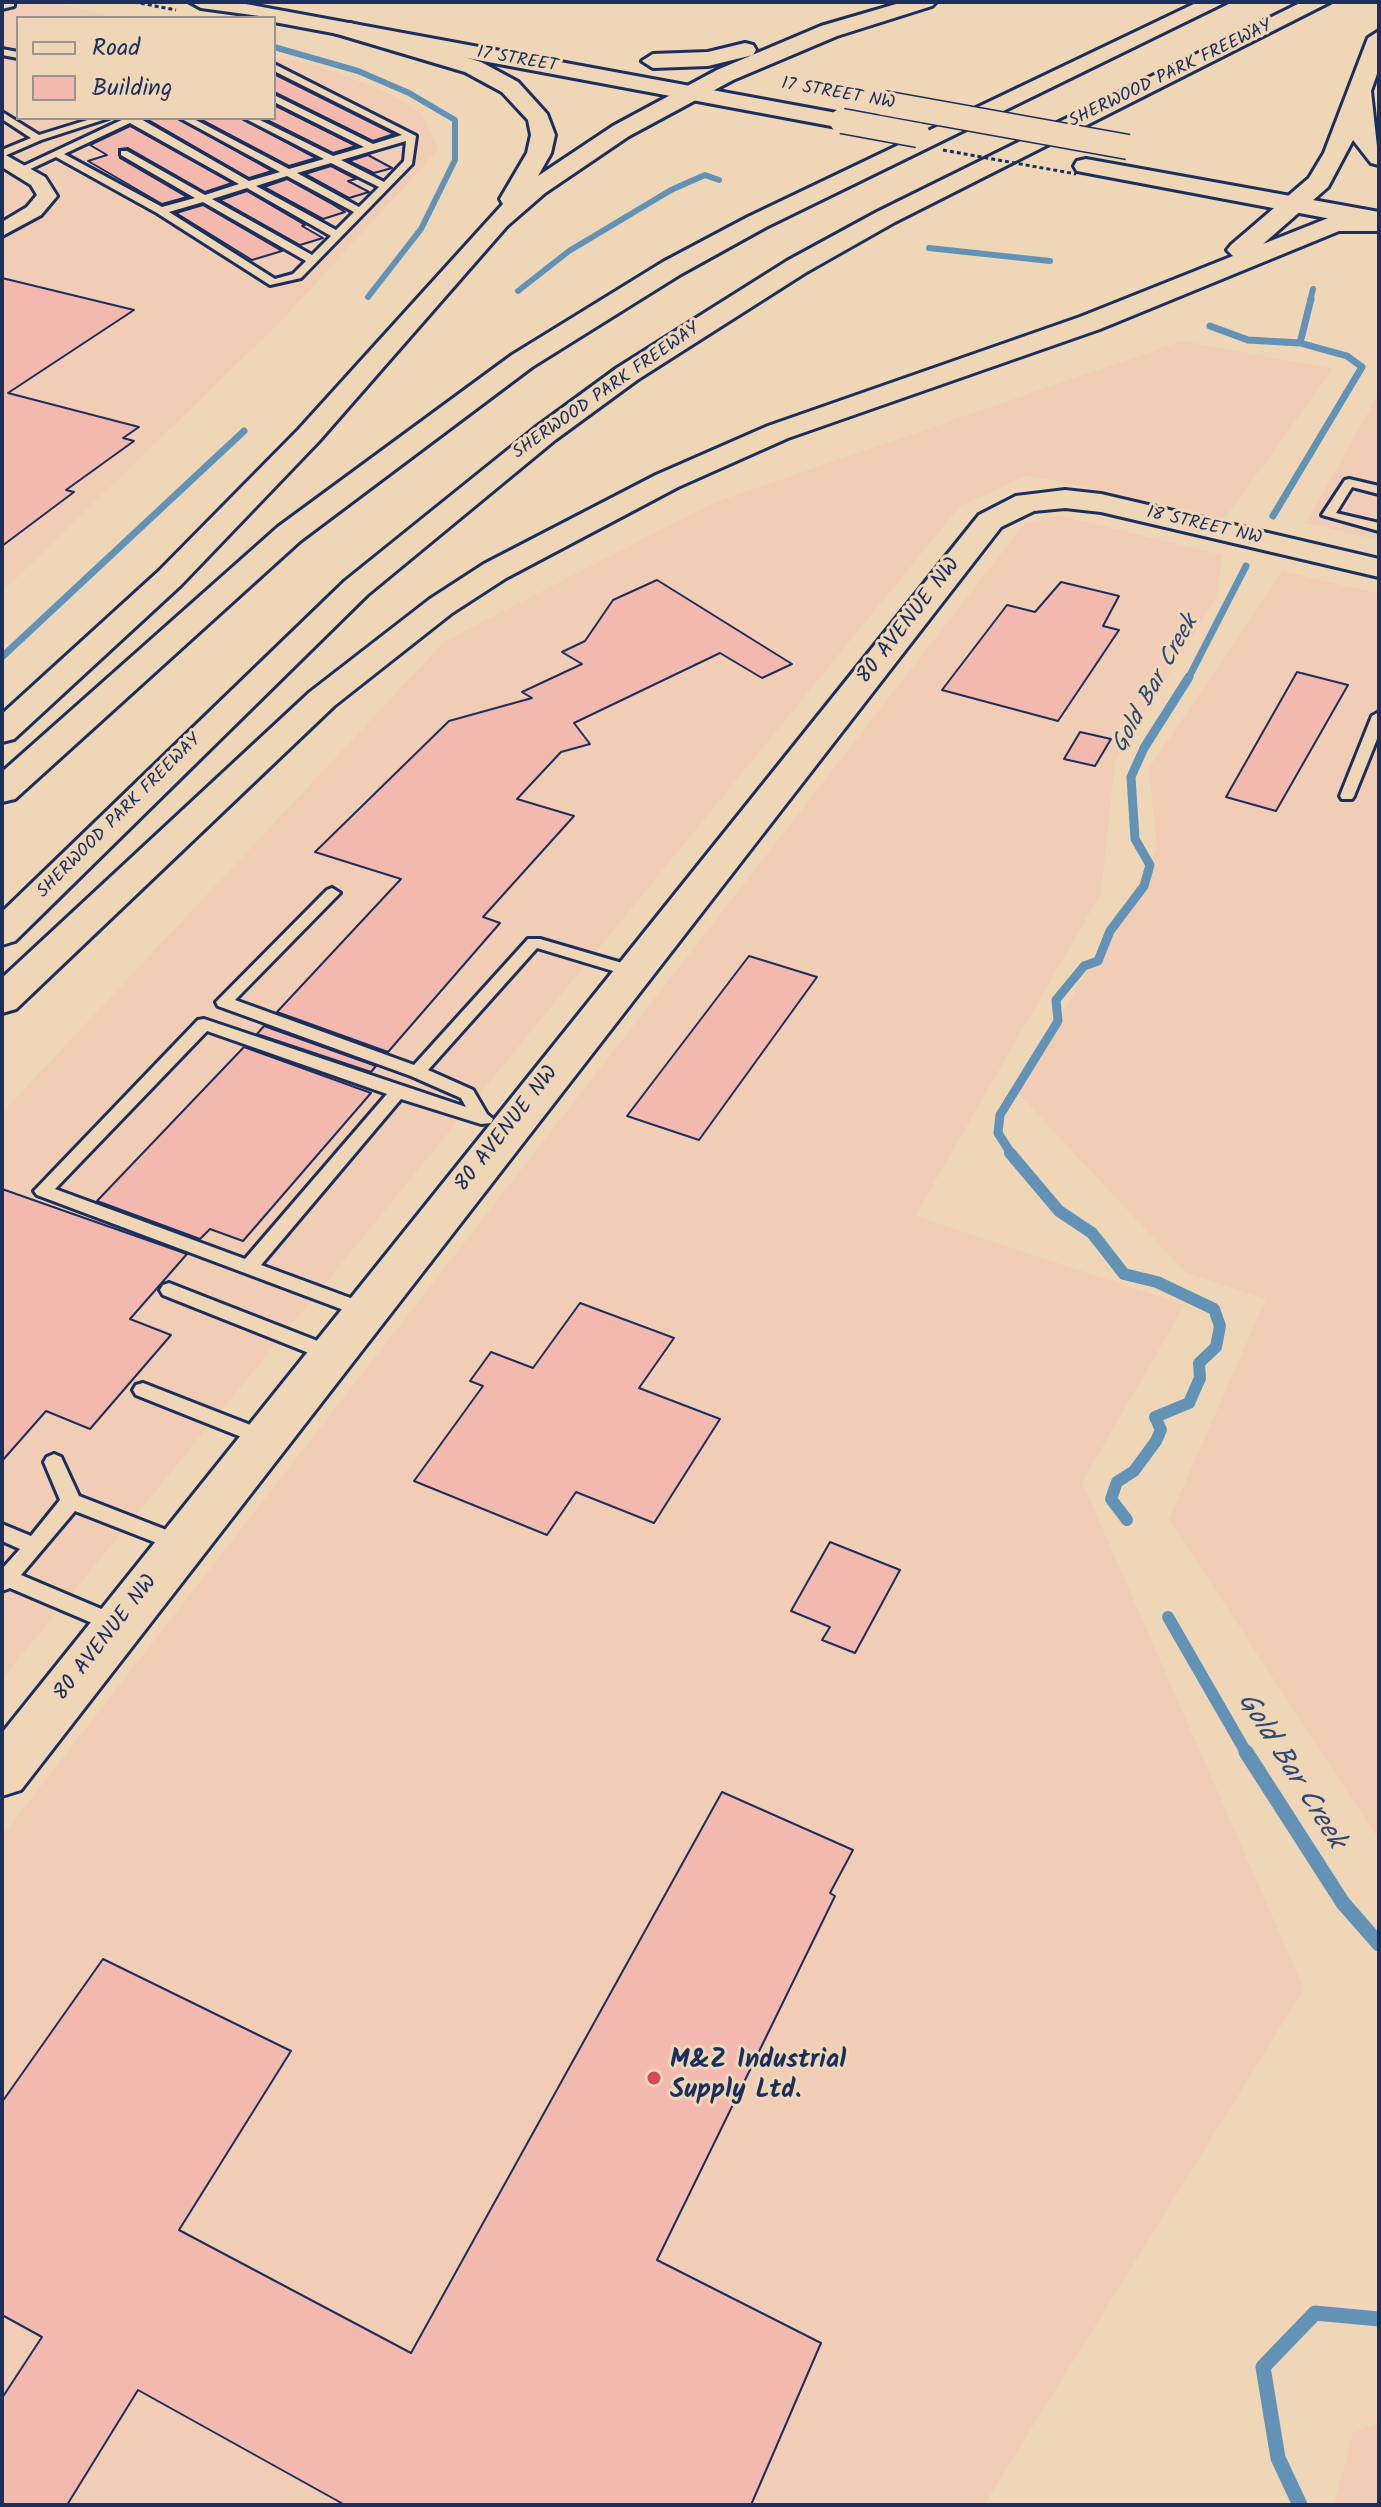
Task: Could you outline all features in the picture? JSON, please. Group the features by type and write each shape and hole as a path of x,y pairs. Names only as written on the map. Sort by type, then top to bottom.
{"main road":[{"path":"201,2 342,28 473,67 510,87 539,119 543,135 539,153 498,221"},
{"path":"296,2 456,27"},
{"path":"2,732 170,578 240,507 498,221 536,188 593,149 725,75 829,31 925,2"},
{"name":"17 STREET NW","path":"773,83 646,60 734,54 871,13 925,2"},
{"path":"2,791 289,534 522,361 672,268 757,222 1215,2"},
{"name":"SHERWOOD PARK FREEWAY","path":"2,933 356,588 545,434 627,374 796,267 886,217 1319,2"},
{"name":"17 STREET","path":"342,28 691,93"},
{"path":"1191,281 1259,237 1291,204 1319,182 1336,153 1379,38"},
{"path":"1362,86 1360,125 1368,146 1379,158"},
{"name":"17 STREET NW","path":"691,93 1081,170 1379,221"},
{"name":"17 STREET NW","path":"875,101 1158,152"},
{"path":"1290,176 1349,187"},
{"path":"2,1000 322,699 441,606 495,571 667,481 778,432 1090,323 1336,223 1379,221"},
{"name":"18 STREET NW","path":"1027,502 1065,499 1101,503 1379,568"},
{"name":"80 AVENUE NW","path":"2,1773 365,1311 495,1123 633,972 990,521 1027,502"}],"street":[{"path":"2,156 38,181 47,196 34,211 2,230"}],"lane":[{"path":"276,68 411,136"},
{"path":"276,99 371,147"},
{"path":"2,115 38,138"},
{"path":"2,156 38,138 97,120"},
{"path":"20,170 130,120"},
{"path":"134,120 337,235"},
{"path":"189,120 360,211"},
{"path":"253,120 385,186"},
{"path":"161,211 411,136"},
{"path":"56,153 161,211 274,283 297,276 409,162 411,136"},
{"path":"124,153 313,260"},
{"path":"1379,490 1349,483 1328,515 1379,527"},
{"path":"1347,796 1378,719"},
{"path":"332,893 224,1002 417,1072 467,1094 495,1123"},
{"path":"417,1072 534,942 633,972"},
{"path":"365,1311 43,1191 204,1024 495,1123"},
{"path":"249,1267 398,1092"},
{"path":"169,1290 331,1354"},
{"path":"143,1390 264,1438"},
{"path":"54,1462 71,1501 180,1544"},
{"path":"71,1501 4,1581 119,1625"},
{"path":"2,1532 34,1546"}],"path":[{"path":"943,149 1081,170"}],"shaded area":[{"path":"2,2 54,2 109,16 16,16 16,120 276,120 276,57 318,66 379,89 422,113 438,150 283,319 2,592"},
{"path":"1182,341 1333,369 1225,518 1028,475 960,506 2,1679 2,1113 445,641 716,502"},
{"path":"1379,393 1379,540 1306,523"},
{"path":"1061,516 1222,555 1217,597 1115,761 1101,893 915,1216 1185,1305 1082,1482 1304,1989 984,2505 2,2505 2,1836 1025,523"},
{"path":"1283,571 1379,594 1379,1840 1169,1519 1266,1299 1185,1272 1017,1092 1157,849 1149,768"},
{"path":"1379,2423 1379,2505 1334,2505 1353,2433"}],"building":[{"path":"276,75 394,134 373,141 276,93"},
{"path":"276,106 356,146 333,153 267,120 276,120"},
{"path":"148,120 181,120 272,171 249,178"},
{"path":"202,120 245,120 316,158 289,166"},
{"path":"130,126 232,183 205,192 128,148 119,149 120,158 187,197 162,204 88,161 107,155 90,145"},
{"path":"368,155 392,168 374,173 349,161"},
{"path":"331,166 356,179 348,181 369,192 349,198 305,174"},
{"path":"287,179 345,212 323,219 264,187"},
{"path":"247,191 323,238 300,245 220,200"},
{"path":"203,205 282,251 252,260 176,213"},
{"path":"2,278 134,310 8,393 139,427 123,438 134,441 66,490 74,492 2,546"},
{"path":"657,580 792,664 762,678 720,653 574,723 590,744 561,752 517,799 574,816 483,917 500,923 388,1052 277,1012 401,879 315,852 449,721 532,698 522,692 582,664 562,652 585,641 613,600"},
{"path":"1061,582 1119,596 1103,626 1119,630 1058,721 942,690 1007,605 1035,612"},
{"path":"1297,672 1348,685 1276,811 1226,797"},
{"path":"1080,732 1111,739 1095,766 1064,759"},
{"path":"749,956 817,977 699,1140 627,1116"},
{"path":"264,1026 376,1066 371,1072 257,1034"},
{"path":"244,1047 371,1093 243,1241 210,1229 200,1239 97,1201"},
{"path":"2,1189 187,1254 130,1319 171,1335 90,1429 46,1411 2,1461"},
{"path":"580,1303 674,1338 639,1388 720,1419 654,1523 576,1492 547,1535 414,1481 483,1386 470,1381 491,1352 533,1368"},
{"path":"830,1542 900,1570 855,1653 822,1640 830,1627 791,1611"},
{"path":"722,1792 853,1850 830,1893 835,1896 657,2260 821,2343 751,2505 345,2505 138,2390 67,2505 2,2505 2,2398 42,2337 2,2315 2,2102 103,1959 291,2051 179,2230 411,2353"}],"waterway":[{"path":"276,48 358,71 409,93 455,120 455,160 421,229 368,297"},
{"path":"518,291 569,251 671,190 705,175 719,180"},
{"path":"929,248 1050,261"},
{"name":"Gold Bar Creek","path":"1310,301 1313,289"},
{"name":"Gold Bar Creek","path":"1300,343 1311,299"},
{"path":"1210,326 1248,340 1300,343"},
{"name":"Gold Bar Creek","path":"1273,516 1362,367 1347,356 1300,343"},
{"path":"2,657 244,431"},
{"name":"Gold Bar Creek","path":"1188,679 1246,566"},
{"name":"Gold Bar Creek","path":"1012,1155 998,1133 1000,1115 1058,1021 1056,1000 1084,966 1098,961 1110,931 1144,886 1150,865 1135,839 1131,777 1144,748 1189,677"},
{"name":"Gold Bar Creek","path":"1010,1153 1059,1211 1092,1233 1124,1274 1157,1282 1214,1309 1220,1326 1216,1347 1199,1363 1200,1378 1189,1403 1155,1417 1161,1430 1156,1441 1134,1471 1117,1482 1111,1499 1127,1520"},
{"name":"Gold Bar Creek","path":"1168,1617 1247,1754"},
{"name":"Gold Bar Creek","path":"1246,1752 1343,1903 1379,1944"},
{"name":"Gold Bar Creek","path":"1300,2505 1278,2458 1263,2367 1315,2313 1379,2319"}],"place":[{"name":"M&Z Industrial Supply Ltd.","path":"654,2078"}]}
